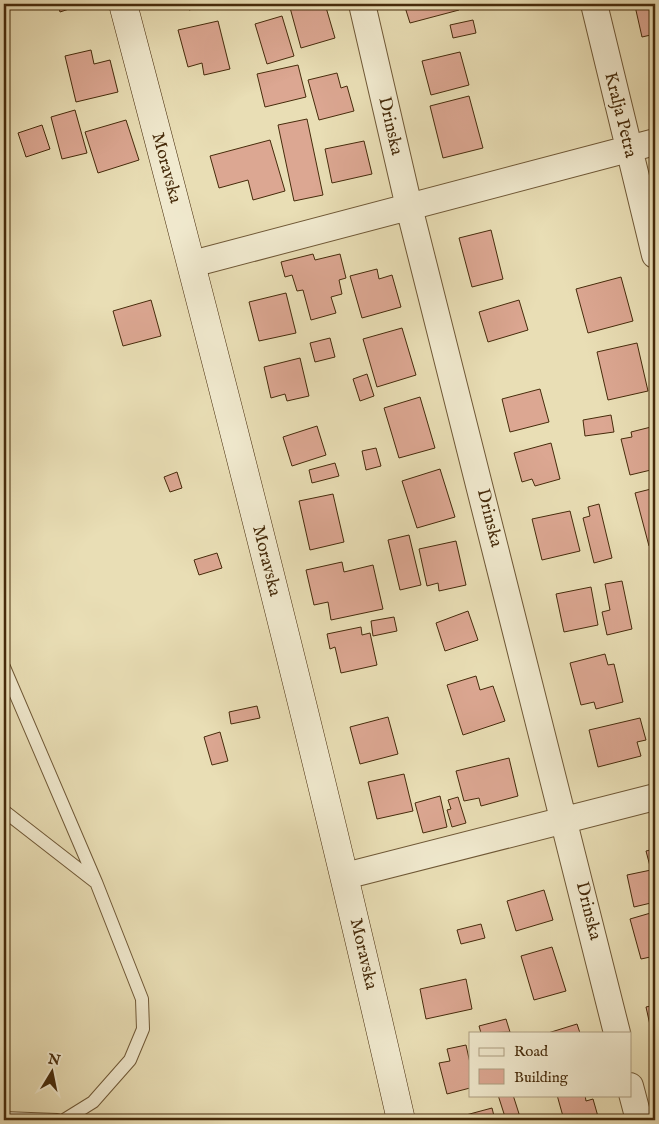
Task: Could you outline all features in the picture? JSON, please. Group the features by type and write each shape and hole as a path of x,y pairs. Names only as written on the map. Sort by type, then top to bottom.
{"street":[{"name":"Moravska","path":"123,4 192,264 345,876 401,1120"},
{"name":"Drinska","path":"362,4 409,207 566,820 617,1032"},
{"name":"Kralja Petra","path":"594,4 655,255"},
{"path":"192,264 655,142"},
{"path":"345,876 655,797"},
{"path":"632,1094 639,1120"}],"lane":[{"path":"4,667 96,882 142,999 143,1030 130,1060 93,1102 64,1120"},
{"path":"4,811 96,882"},
{"path":"4,1118 57,1120"}],"building":[{"path":"58,4 84,4 60,12"},
{"path":"187,4 211,4 189,10"},
{"path":"289,4 325,4 335,38 301,48"},
{"path":"404,4 457,4 459,10 410,23"},
{"path":"655,4 655,34 642,37 635,6"},
{"path":"282,16 294,56 267,64 255,24"},
{"path":"473,20 476,33 453,38 450,25"},
{"path":"218,21 230,69 204,75 202,63 188,67 178,30"},
{"path":"91,50 94,64 110,60 118,92 76,102 65,56"},
{"path":"460,52 469,85 431,95 422,61"},
{"path":"655,63 655,84 650,64"},
{"path":"298,65 306,97 265,107 257,74"},
{"path":"337,73 341,88 347,86 354,111 319,120 308,80"},
{"path":"469,96 483,148 443,158 430,106"},
{"path":"75,110 87,153 62,159 51,117"},
{"path":"307,119 323,195 294,201 278,125"},
{"path":"126,120 139,160 98,173 85,132"},
{"path":"42,125 50,149 26,157 18,133"},
{"path":"4,131 9,143 4,145"},
{"path":"270,140 285,191 253,200 248,180 219,188 210,156"},
{"path":"364,141 372,174 332,183 325,149"},
{"path":"491,230 503,279 472,287 459,238"},
{"path":"313,254 315,260 340,254 346,278 339,280 342,294 331,297 336,313 311,320 303,290 297,291 292,275 285,277 281,262"},
{"path":"377,269 379,279 392,275 401,307 362,318 350,276"},
{"path":"621,277 633,321 588,333 576,289"},
{"path":"286,293 296,333 259,341 249,302"},
{"path":"151,300 161,336 123,346 113,311"},
{"path":"519,300 528,330 488,342 479,312"},
{"path":"402,328 416,375 377,387 363,339"},
{"path":"330,338 335,357 315,362 310,343"},
{"path":"637,343 648,391 608,400 597,352"},
{"path":"300,358 309,396 287,401 285,394 271,398 264,367"},
{"path":"367,374 374,396 360,401 353,379"},
{"path":"540,389 549,422 510,432 502,399"},
{"path":"420,397 435,448 399,458 384,408"},
{"path":"611,415 614,432 585,436 583,420"},
{"path":"317,426 326,455 292,466 283,437"},
{"path":"655,426 655,469 630,475 621,439 632,437 631,432"},
{"path":"551,443 560,479 535,486 532,479 522,482 514,453"},
{"path":"376,448 381,466 366,470 362,451"},
{"path":"335,463 339,476 312,483 309,470"},
{"path":"440,469 455,517 417,528 402,481"},
{"path":"177,472 182,488 170,492 164,477"},
{"path":"655,488 655,544 649,546 635,493"},
{"path":"333,494 344,542 310,550 299,501"},
{"path":"599,504 612,558 594,563 583,518 590,516 588,507"},
{"path":"570,511 580,551 542,560 532,519"},
{"path":"409,535 421,585 400,590 388,540"},
{"path":"456,541 466,585 439,591 438,583 427,586 419,549"},
{"path":"217,553 222,568 199,575 194,560"},
{"path":"342,562 344,572 373,565 383,609 331,620 328,602 314,605 306,570"},
{"path":"622,581 632,629 607,635 602,612 610,610 605,584"},
{"path":"591,587 598,625 564,632 556,594"},
{"path":"468,611 478,640 445,651 436,623"},
{"path":"394,617 397,631 373,636 371,621"},
{"path":"361,627 362,635 370,633 377,665 341,673 335,647 330,649 327,634"},
{"path":"605,654 608,665 614,664 623,702 596,709 594,702 581,705 570,663"},
{"path":"476,676 480,690 493,686 505,721 463,735 447,685"},
{"path":"257,706 260,718 231,724 229,712"},
{"path":"388,717 398,754 360,764 350,727"},
{"path":"640,718 646,740 637,742 641,756 598,767 589,730"},
{"path":"220,732 228,761 212,765 204,737"},
{"path":"509,758 518,796 481,806 479,798 464,801 456,771"},
{"path":"404,774 413,811 377,819 368,782"},
{"path":"440,796 447,827 423,833 415,803"},
{"path":"458,797 466,823 452,827 447,810 451,809 448,800"},
{"path":"655,849 655,902 634,907 627,875 651,870 646,851"},
{"path":"544,890 553,920 516,931 507,901"},
{"path":"654,912 655,956 641,959 630,919"},
{"path":"481,924 485,938 461,944 457,930"},
{"path":"552,947 566,991 534,1000 521,956"},
{"path":"466,979 472,1009 426,1019 420,989"},
{"path":"655,1005 655,1043 654,1043 646,1007"},
{"path":"506,1019 510,1032 481,1032 479,1026"},
{"path":"577,1024 580,1032 551,1032"},
{"path":"466,1045 469,1058 469,1088 447,1094 439,1063 450,1061 447,1049"},
{"path":"498,1096 513,1096 521,1120 506,1120"},
{"path":"557,1096 585,1096 586,1101 593,1099 599,1120 564,1120"},
{"path":"492,1108 495,1120 451,1120 451,1119"}]}
